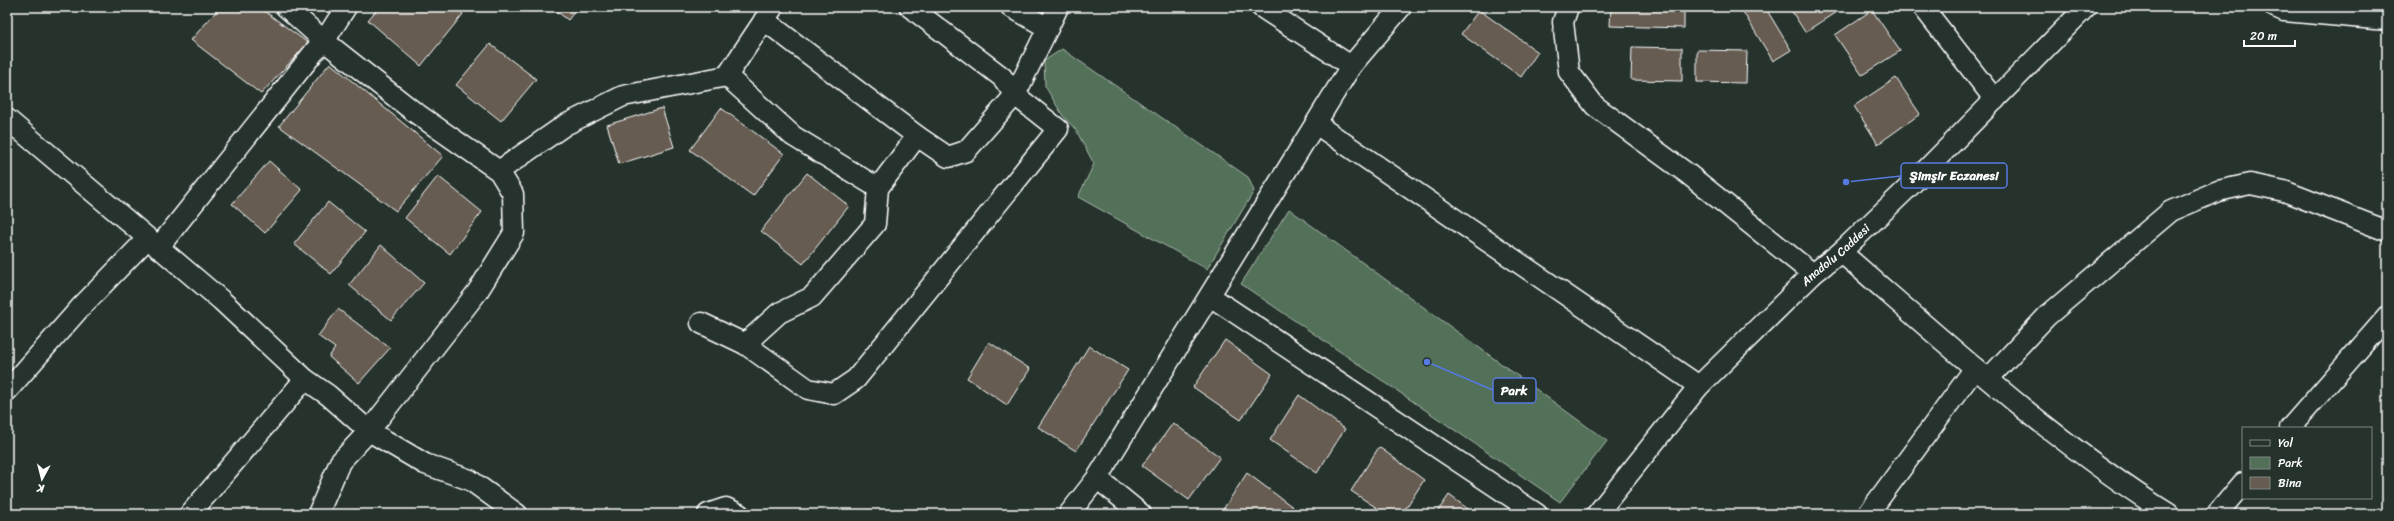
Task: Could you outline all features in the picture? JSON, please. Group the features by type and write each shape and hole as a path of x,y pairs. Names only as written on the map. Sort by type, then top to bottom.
{"street":[{"path":"286,7 323,40 413,110 499,171 513,194 514,233 478,291 369,431 340,462 318,514"},
{"path":"7,391 80,308 153,244 323,40 346,7"},
{"path":"701,322 745,344 808,389 834,394 856,380 1058,129 1015,95 1002,76 910,7"},
{"path":"1011,7 1048,28"},
{"path":"499,171 566,125 623,96 727,76 768,13 917,136 948,156 966,151 1015,95 1058,7"},
{"path":"1261,7 1351,66"},
{"path":"1069,514 1097,478 1351,66 1401,7"},
{"path":"1568,7 1563,22 1569,72 1595,106 1688,174 1813,274"},
{"path":"1923,7 1995,100"},
{"name":"Anadolu Caddesi","path":"1598,514 1699,386 1813,274 1841,252 1995,100 2086,7"},
{"path":"2275,7 2284,11 2387,20"},
{"path":"727,76 792,136 878,188"},
{"path":"7,119 221,300 305,379 328,395 369,431 425,464 470,480 518,514"},
{"path":"1316,124 1699,386"},
{"path":"745,344 779,313 812,297 875,224 878,188 917,136"},
{"path":"1868,514 1982,373 2171,211 2218,191 2250,184 2284,191 2387,231"},
{"path":"1841,252 1982,373 2122,484 2169,514"},
{"path":"1210,296 1537,514"},
{"path":"2291,427 2387,316"},
{"path":"190,514 305,379"},
{"path":"1097,478 1141,514"},
{"path":"2217,514 2242,484"},
{"path":"708,514 726,508 739,514"}],"green space":[{"path":"1062,49 1248,177 1254,191 1207,269 1078,197 1094,164 1076,130 1063,116 1045,86 1044,61"},
{"path":"1289,209 1607,441 1560,502 1241,284"}],"building":[{"path":"220,7 259,7 308,43 261,94 191,40"},
{"path":"379,7 455,7 463,14 421,66 368,20"},
{"path":"551,7 578,7 568,20"},
{"path":"1611,7 1684,7 1684,28 1610,26"},
{"path":"1740,7 1765,7 1791,50 1773,61"},
{"path":"1789,7 1844,7 1805,32"},
{"path":"1479,10 1538,52 1521,77 1461,34"},
{"path":"1872,10 1900,51 1862,75 1835,35"},
{"path":"490,44 536,79 501,121 456,85"},
{"path":"1632,47 1682,48 1682,81 1631,80"},
{"path":"1697,50 1747,51 1746,83 1697,82"},
{"path":"330,63 443,156 396,211 279,126"},
{"path":"1896,78 1920,114 1878,144 1854,106"},
{"path":"662,108 674,147 619,164 607,125"},
{"path":"721,108 784,154 753,196 690,150"},
{"path":"269,161 302,190 265,233 232,204"},
{"path":"807,173 849,206 803,264 761,231"},
{"path":"438,176 482,212 450,254 405,218"},
{"path":"328,202 365,232 331,274 294,244"},
{"path":"381,245 424,283 391,320 349,285"},
{"path":"338,309 390,348 359,383 329,357 335,348 318,336"},
{"path":"1225,340 1272,374 1241,420 1193,387"},
{"path":"989,342 1030,369 1007,405 967,378"},
{"path":"1089,346 1128,370 1076,451 1038,427"},
{"path":"1299,395 1345,429 1317,473 1270,440"},
{"path":"1173,423 1220,457 1189,500 1142,466"},
{"path":"1379,447 1424,480 1402,514 1386,514 1351,491"},
{"path":"1247,473 1294,508 1289,514 1220,514"},
{"path":"1449,495 1475,514 1436,514"}],"place":[{"name":"Şimşir Eczanesi","path":"1846,182"},
{"name":"Park","path":"1427,362"}]}
